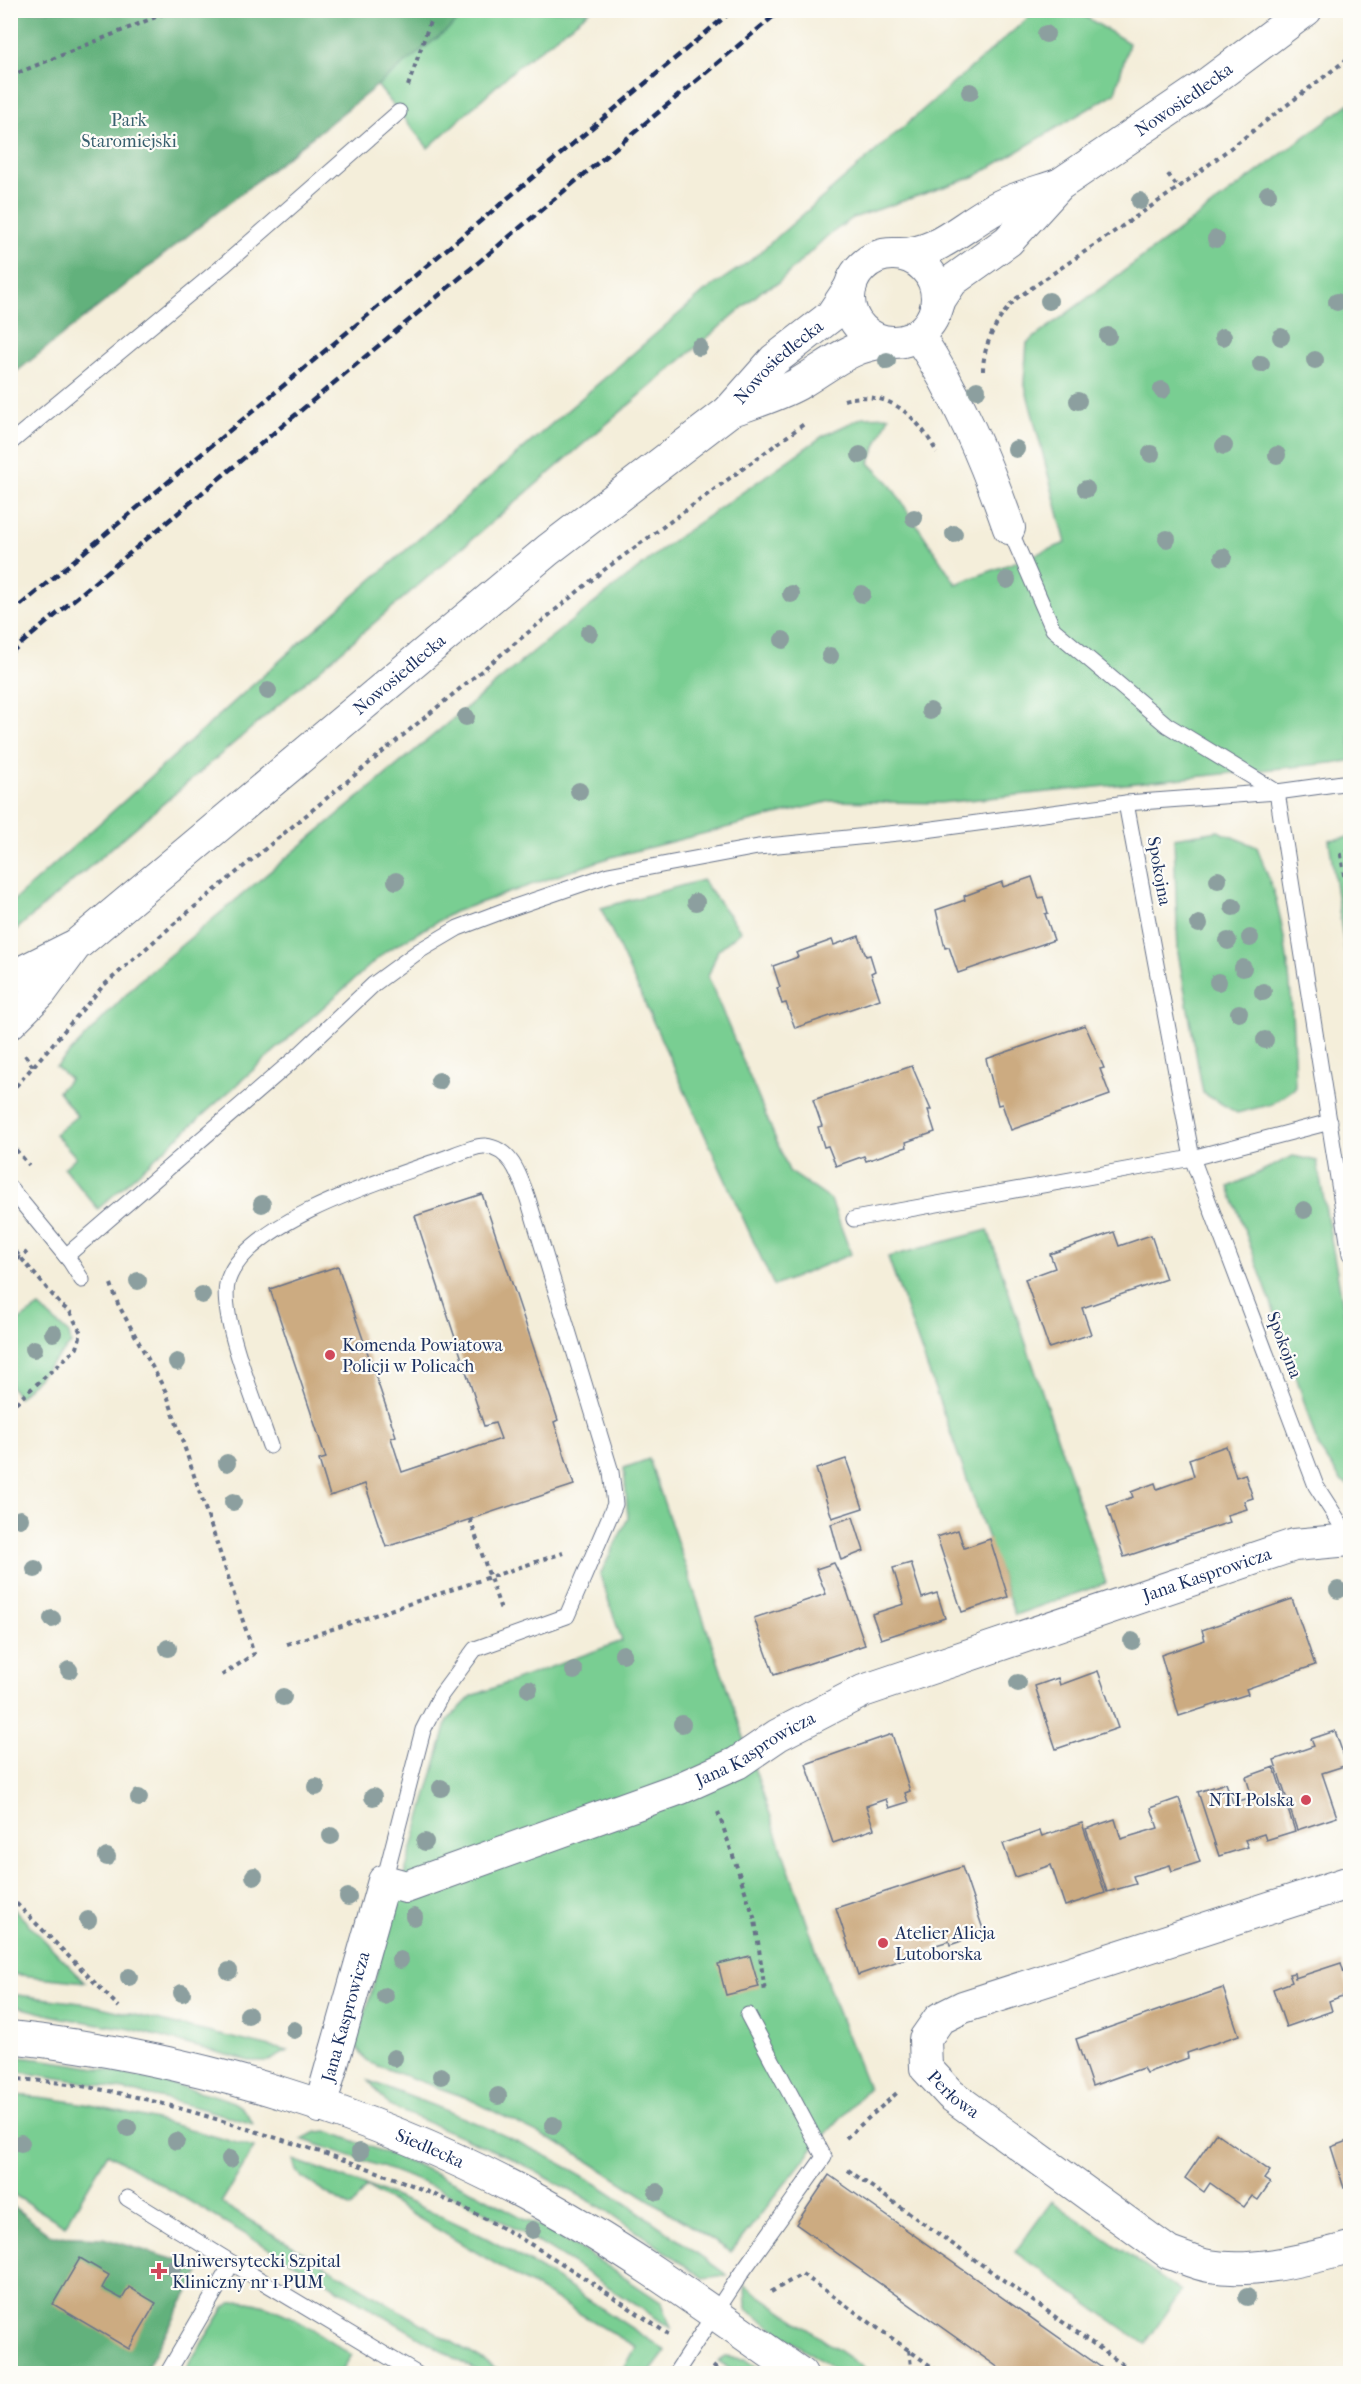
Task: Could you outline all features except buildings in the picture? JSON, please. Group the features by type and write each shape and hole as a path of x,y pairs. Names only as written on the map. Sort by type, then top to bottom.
{"street":[{"name":"Nowosiedlecka","path":"728,412 792,387 851,350 914,329 952,281 1008,241 1059,185 1198,90 1306,10"},
{"name":"Nowosiedlecka","path":"10,978 75,945 548,550 728,412 774,360 831,316 858,272 868,262 883,255 911,254 936,246 996,208 1059,185"},
{"path":"851,286 849,301 856,323 867,334 914,329 938,296 930,274 919,263 898,254"},
{"path":"914,329 946,380 978,443 1009,528"},
{"name":"Nowosiedlecka","path":"10,1023 41,992 75,945"},
{"name":"Jana Kasprowicza","path":"320,2107 384,1881 406,1887 681,1788 737,1763 778,1735 863,1691 1293,1545 1350,1539"},
{"name":"Perłowa","path":"1350,1882 963,2007 939,2019 925,2039 926,2068 951,2095 1169,2253 1209,2266 1248,2267 1307,2259 1350,2248"},
{"name":"Siedlecka","path":"10,2037 117,2053 216,2075 320,2107 400,2136 540,2202 603,2240 801,2373"}],"lane":[{"path":"10,443 223,266 399,112"},
{"path":"1009,528 1053,629 1167,725 1277,792 1350,1254"},
{"path":"66,1256 298,1056 374,984 419,951 458,928 608,875 747,849 918,831 1126,803 1277,792 1350,782"},
{"name":"Spokojna","path":"1126,803 1192,1158 1316,1486 1350,1539"},
{"path":"854,1219 1192,1158 1330,1122"},
{"path":"270,1446 226,1314 227,1281 235,1265 248,1249 300,1217 363,1187 483,1145 505,1153 519,1173 611,1472 615,1504 567,1616 475,1649 441,1695 423,1730 384,1881"},
{"path":"10,1188 66,1256 82,1280"},
{"path":"675,2373 714,2313 825,2157 748,2015"},
{"path":"127,2198 417,2373"},
{"path":"167,2373 232,2263"}],"path":[{"path":"10,75 173,10"},
{"path":"399,112 434,10"},
{"path":"983,369 984,356 995,327 1016,300 1178,188 1350,57"},
{"path":"1168,174 1178,188"},
{"path":"839,402 857,398 879,399 895,404 912,416"},
{"path":"10,1093 103,986 175,923 604,570 806,423"},
{"path":"1350,850 1341,855 1350,916"},
{"path":"10,1143 33,1170"},
{"path":"85,1239 166,1392 254,1654 221,1676"},
{"path":"10,1245 61,1305 70,1312 81,1333 77,1348 10,1408"},
{"path":"470,1519 510,1636"},
{"path":"287,1644 573,1550 593,1557"},
{"path":"707,1776 755,1920 766,1998"},
{"path":"10,1897 119,2007"},
{"path":"926,2068 825,2157 841,2165 1136,2373"},
{"path":"10,2079 58,2083 186,2110 390,2176 500,2227 586,2279 670,2336"},
{"path":"771,2292 802,2274 942,2373"},
{"path":"909,2350 912,2373"},
{"path":"711,2365 719,2372"}],"green space":[{"name":"Park Staromiejski","path":"462,10 466,15 11,376 11,11"},
{"path":"462,11 590,11 516,68 428,148 377,85 465,15"},
{"path":"1036,11 1076,11 1129,43 1115,93 976,176 853,218 826,237 778,283 763,290 11,934 11,903 315,629 704,292 751,260"},
{"path":"1350,103 1350,761 940,803 831,801 608,858 454,912 386,951 98,1209 64,1168 76,1157 55,1134 77,1116 58,1091 70,1079 56,1067 141,979 545,642 674,540 823,436 863,417 889,416 869,463 889,483 956,584 1066,543 1024,382 1027,343"},
{"path":"1218,831 1257,847 1274,893 1281,923 1291,993 1295,1088 1272,1104 1237,1113 1203,1093 1178,953 1174,838"},
{"path":"1350,837 1350,986 1329,840"},
{"path":"702,880 741,931 718,950 708,977 789,1171 831,1200 851,1254 774,1286 601,908"},
{"path":"1293,1156 1317,1161 1350,1345 1350,1486 1342,1482 1318,1447 1288,1350 1229,1187"},
{"path":"988,1230 1106,1583 1015,1615 888,1257"},
{"path":"39,1307 69,1334 71,1344 18,1398 11,1386 11,1318 15,1323"},
{"path":"649,1459 833,1999 868,2088 814,2147 731,2252 571,2150 467,2098 367,2062 356,2046 448,1720 472,1696 622,1641 600,1575 628,1518 624,1468"},
{"path":"11,1906 85,1982 11,1974"},
{"path":"10,1994 88,2004 288,2051 269,2061 249,2061 131,2029 62,2018 11,2005"},
{"path":"11,2056 118,2072 216,2096 238,2105 246,2112 253,2124 193,2106 133,2092 11,2071"},
{"path":"369,2081 487,2128 572,2170 600,2186 727,2275 703,2278 606,2210 509,2157 389,2106"},
{"path":"11,2095 42,2097 103,2107 254,2148 221,2203 504,2373 480,2373 108,2153 65,2226 11,2193"},
{"path":"327,2131 413,2163 477,2193 586,2252 662,2303 671,2328 548,2248 472,2205 409,2177 301,2139 317,2132"},
{"path":"293,2160 368,2186 465,2227 556,2279 666,2351 651,2371 634,2373 624,2369 636,2347 366,2187 351,2208 301,2177 296,2171"},
{"path":"1052,2201 1181,2292 1145,2344 1015,2252"},
{"path":"10,2204 52,2236 103,2238 202,2268 145,2371 141,2374 11,2373"},
{"path":"745,2285 871,2373 839,2373 746,2309"},
{"path":"233,2302 256,2303 285,2314 352,2355 340,2373 183,2373 224,2308"},
{"path":"725,2357 745,2359 766,2373 737,2373 718,2361"}],"railway":[{"path":"10,614 733,10"},
{"path":"10,653 781,10"}],"place":[{"name":"Komenda Powiatowa Policji w Policach","path":"330,1355"},
{"name":"NTI Polska","path":"1306,1800"},
{"name":"Atelier Alicja Lutoborska","path":"883,1943"},
{"name":"Uniwersytecki Szpital Kliniczny nr 1 PUM","path":"159,2271"}]}
